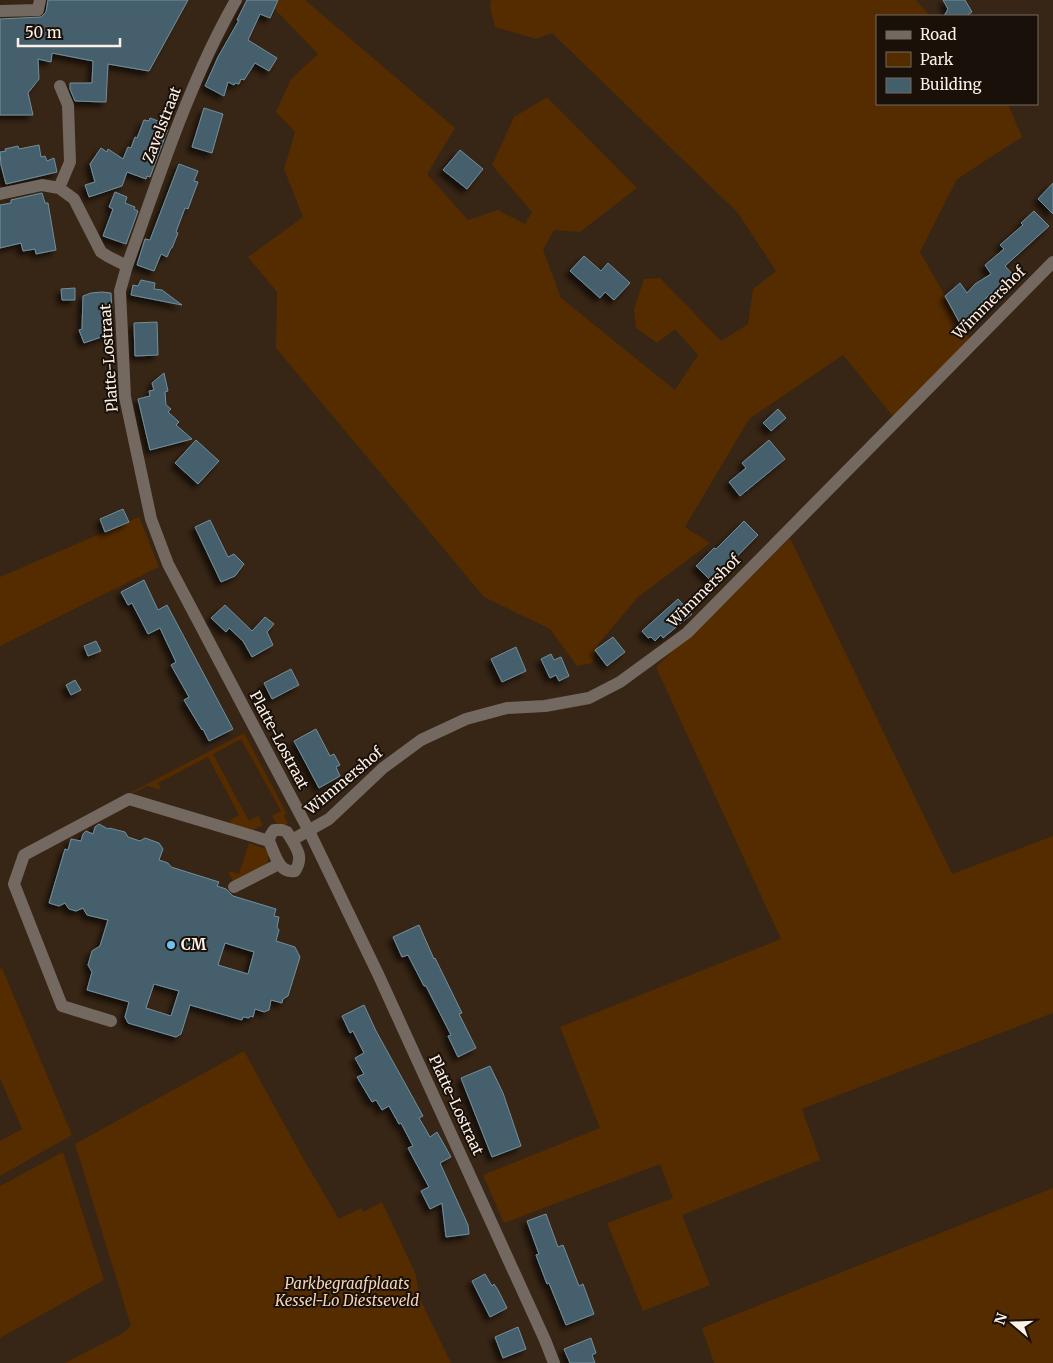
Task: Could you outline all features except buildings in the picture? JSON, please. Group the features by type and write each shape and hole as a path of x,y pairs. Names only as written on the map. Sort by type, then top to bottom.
{"street":[{"path":"0,11 38,10 40,0"},
{"name":"Zavelstraat","path":"127,266 210,48 236,0"},
{"path":"59,188 70,162 68,105 60,86"},
{"path":"0,194 42,185 59,188 74,199 101,252 127,266"},
{"name":"Wimmershof","path":"292,840 329,819 383,768 422,740 466,719 508,708 544,706 589,698 620,682 649,662 686,633 1053,262"},
{"name":"Platte-Lostraat","path":"127,266 120,292 125,397 151,519 168,564 309,831 382,983 546,1340 554,1363"},
{"path":"111,1021 62,1006 14,884 24,855 129,799 268,841 282,869 289,872 295,871 300,864 301,858 287,832 274,830 268,841"},
{"path":"234,887 280,864"}],"green space":[{"path":"266,0 305,0 455,128 427,174 468,220 498,210 525,224 532,212 492,165 514,117 547,97 637,188 580,232 554,230 543,250 561,298 675,390 698,355 675,329 657,343 636,328 634,309 644,279 660,278 721,341 748,324 753,289 776,271 738,213 552,33 536,39 495,27 490,7 491,0 916,0 929,15 876,15 876,105 1008,105 1022,137 957,179 920,252 972,343 896,420 843,355 749,419 685,527 710,543 638,597 599,643 592,663 577,666 550,629 484,597 276,348 277,292 248,257 303,217 284,169 295,132 276,112 291,79 318,54"},
{"path":"139,517 159,567 0,646 0,577"},
{"path":"790,538 952,874 1053,836 1053,1013 802,1109 820,1160 682,1215 710,1285 643,1311 607,1223 673,1198 660,1164 504,1223 483,1175 600,1128 560,1027 781,939 656,667"},
{"path":"244,733 287,814 284,815 288,824 283,827 277,824 272,816 281,811 241,739 213,754 249,821 258,816 263,825 253,830 232,824 230,820 239,815 208,757 158,783 161,790 147,786 130,793"},
{"path":"249,843 265,849 268,860 266,864 233,881 228,871 239,874"},
{"path":"2,968 72,1135 0,1176 0,1141 22,1129 0,1078 0,969"},
{"name":"Parkbegraafplaats Kessel-Lo Diestseveld","path":"244,1051 339,1219 361,1208 363,1212 382,1202 416,1275 419,1297 451,1363 65,1363 123,1333 131,1326 75,1144"},
{"path":"63,1152 104,1280 0,1338 0,1186"},
{"path":"1053,1188 1053,1363 714,1363 702,1328"}],"place":[{"name":"CM","path":"171,945"}]}
